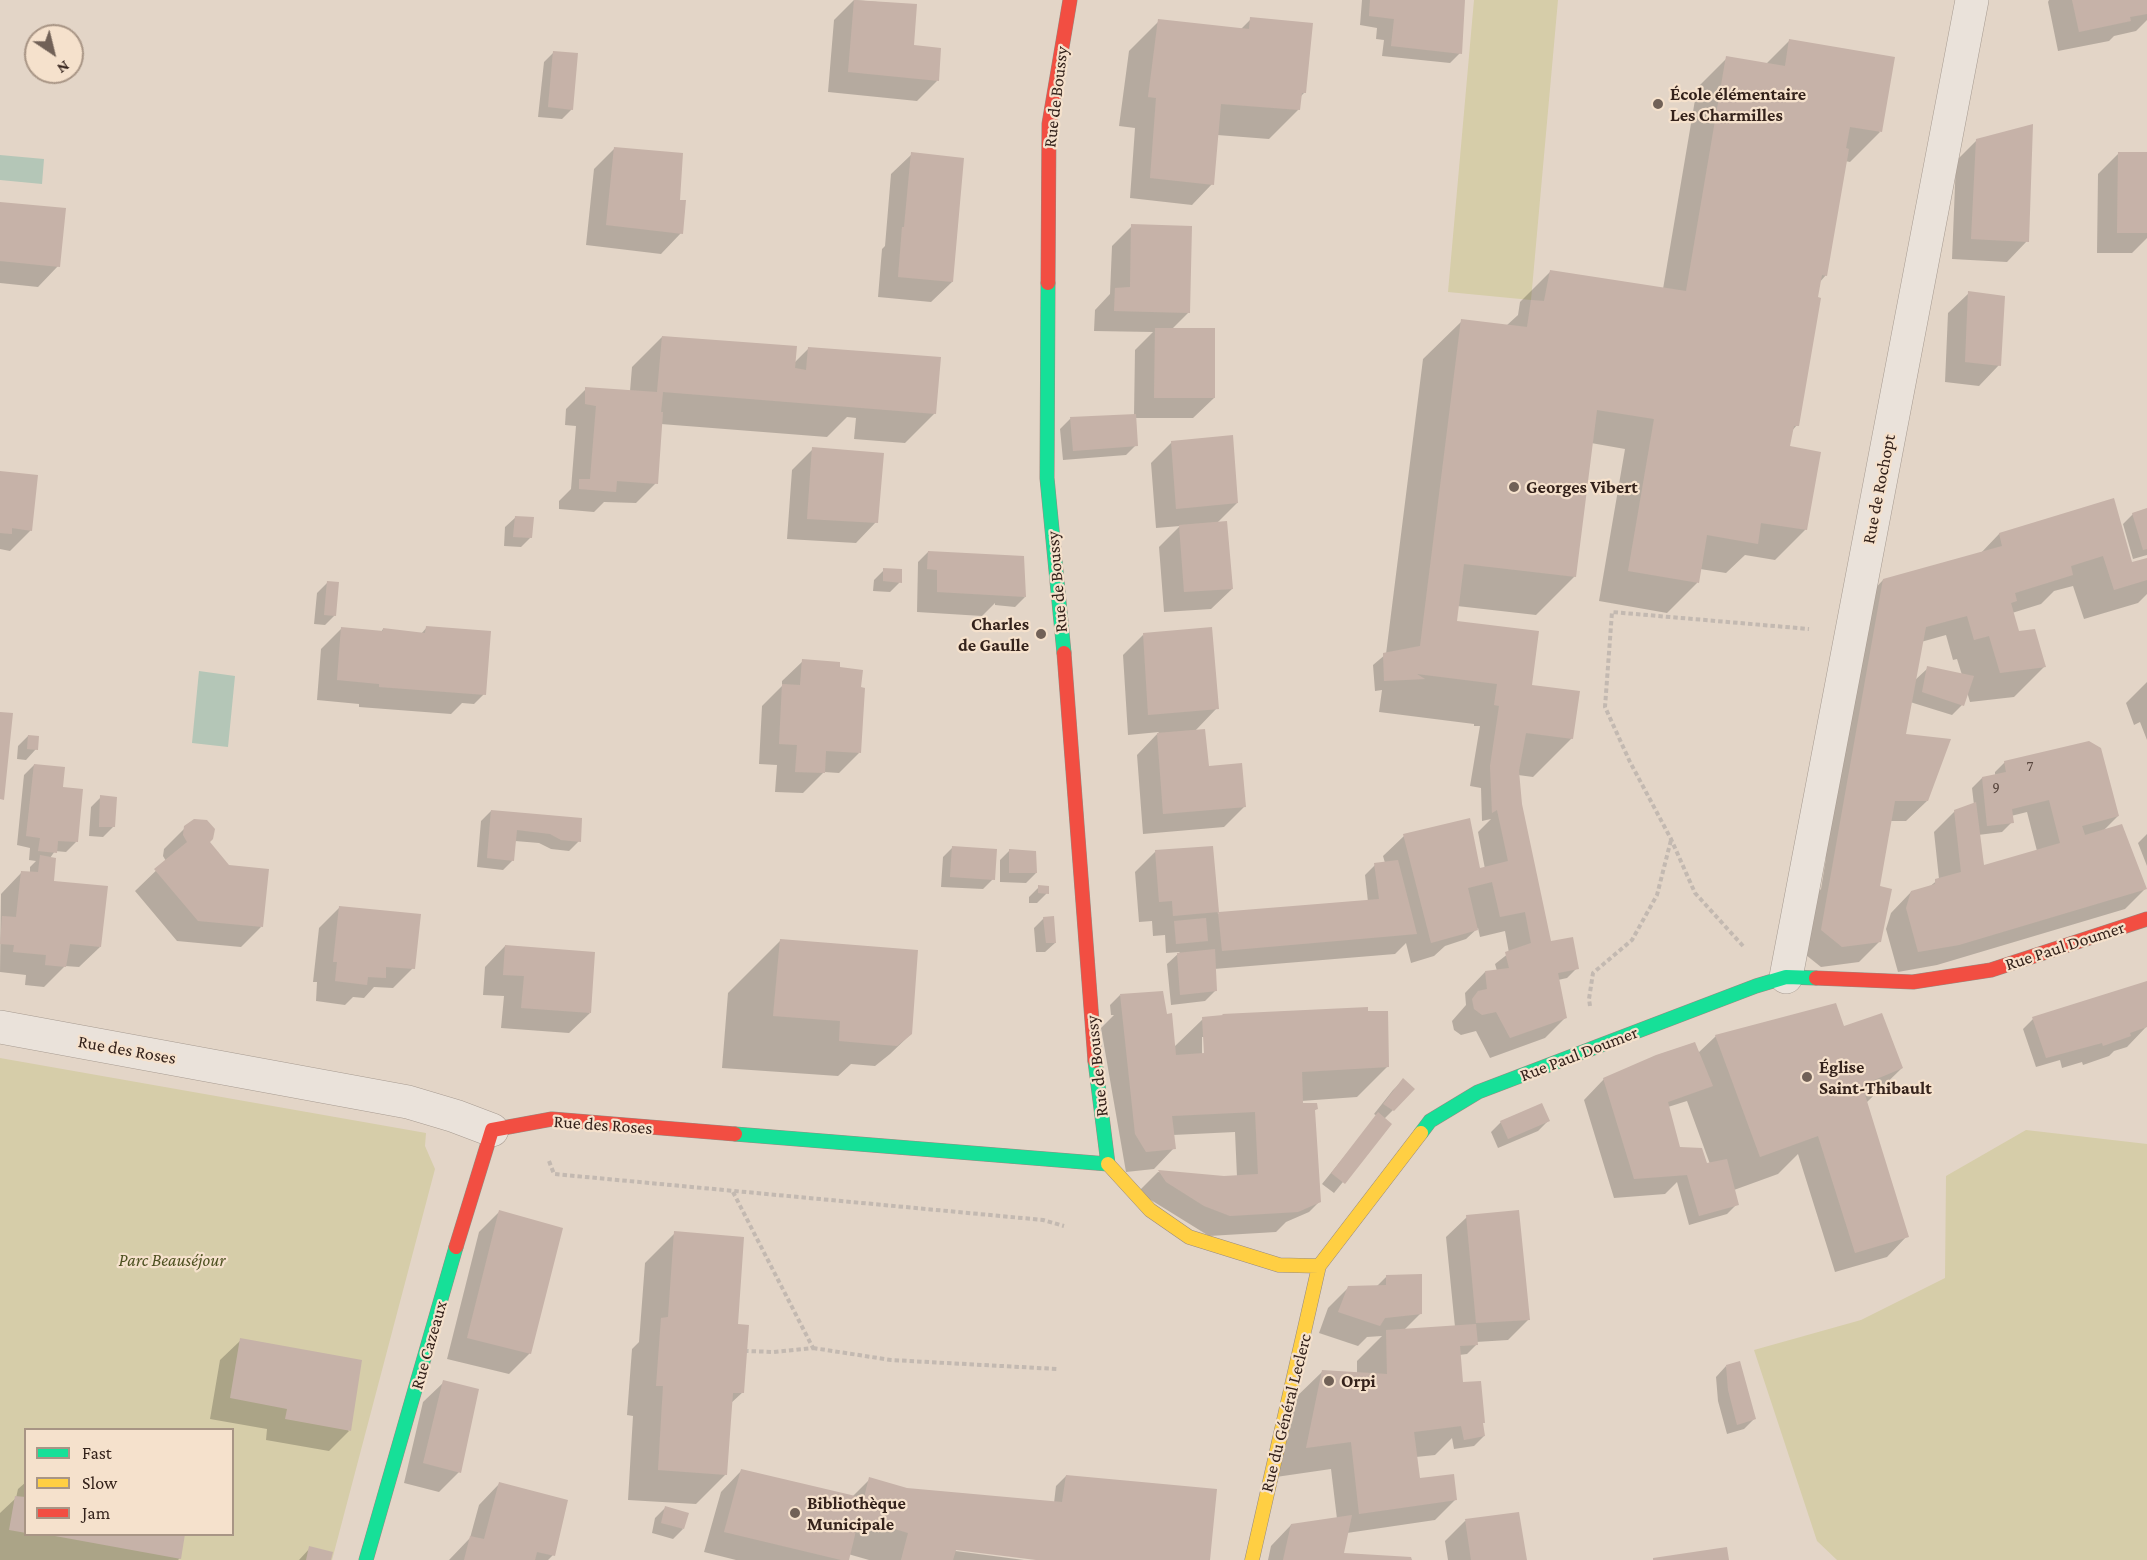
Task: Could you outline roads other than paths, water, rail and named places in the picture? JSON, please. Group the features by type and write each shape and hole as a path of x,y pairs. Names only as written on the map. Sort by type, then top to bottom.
{"street":[{"name":"Rue de Boussy","path":"1070,0 1049,124 1047,478 1063,642 1096,1072 1108,1164"},
{"name":"Rue de Rochopt","path":"1771,982 1852,633 1972,0"},
{"name":"Rue Paul Doumer","path":"1319,1266 1430,1121 1478,1092 1771,982 1912,982 1991,970 2147,919"},
{"name":"Rue des Roses","path":"0,1027 408,1102 492,1130 552,1119 1108,1164"},
{"name":"Rue Cazeaux","path":"366,1560 471,1194 492,1130"},
{"path":"1108,1164 1150,1210 1189,1237 1279,1265 1319,1266"},
{"name":"Rue du Général Leclerc","path":"1252,1560 1319,1266"}],"place":[{"name":"École élémentaire Les Charmilles","path":"1658,104"},
{"name":"Georges Vibert","path":"1514,487"},
{"name":"Charles de Gaulle","path":"1041,634"},
{"name":"Église Saint-Thibault","path":"1807,1077"},
{"name":"Orpi","path":"1329,1381"},
{"name":"Bibliothèque Municipale","path":"795,1513"}],"park label":[{"name":"Parc Beauséjour","path":"172,1260"}]}
